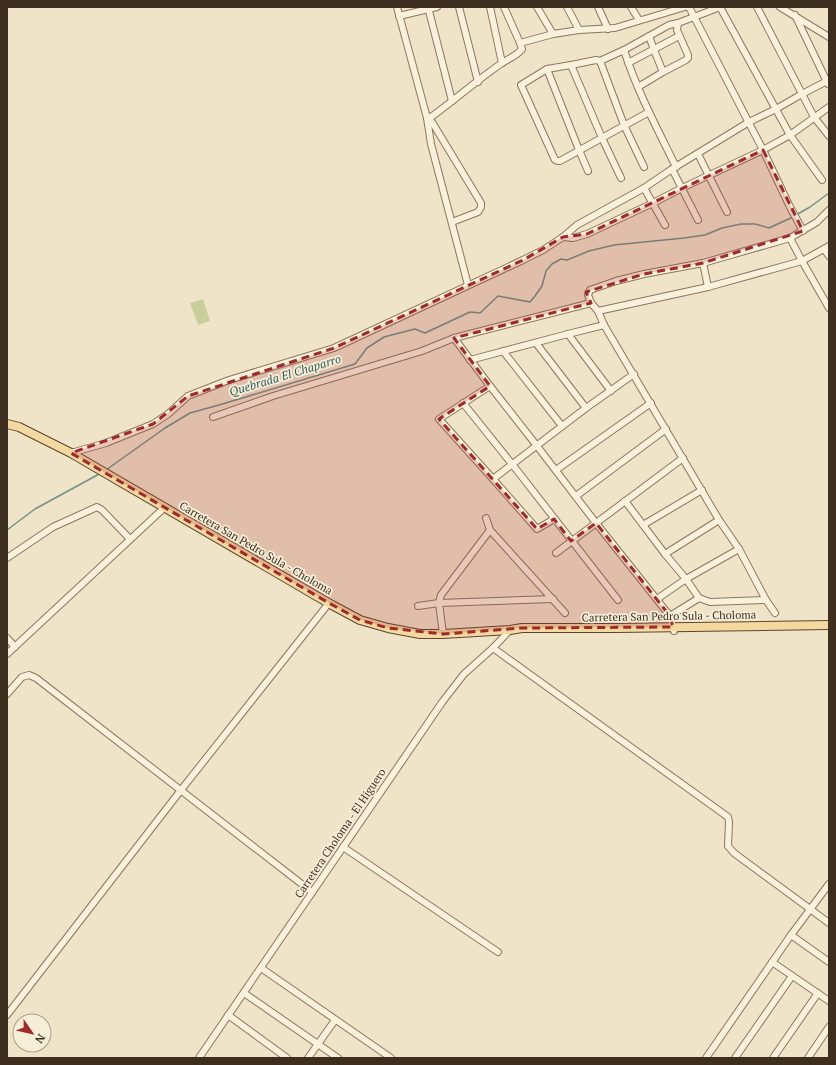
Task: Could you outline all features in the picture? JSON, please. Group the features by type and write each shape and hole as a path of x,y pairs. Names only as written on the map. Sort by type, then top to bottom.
{"main road":[{"name":"Carretera San Pedro Sula - Choloma","path":"7,424 19,427 109,474 360,620 388,628 420,634 442,634 510,630 521,632 829,625"},
{"name":"Carretera San Pedro Sula - Choloma","path":"673,629 829,629"}],"street":[{"path":"397,7 428,121 431,144 468,285"},
{"path":"399,16 437,7"},
{"path":"459,7 478,82"},
{"path":"490,7 502,63"},
{"path":"428,121 502,63 520,52 522,48 504,7"},
{"path":"537,7 554,34"},
{"path":"567,7 579,30"},
{"path":"598,7 608,29"},
{"path":"631,7 639,20"},
{"path":"660,7 664,13"},
{"path":"520,43 554,34 579,30 608,29 626,26 639,20 685,7"},
{"path":"689,7 749,122 803,231"},
{"path":"649,112 558,161 556,160 521,85 546,69 596,60 600,61 624,50 668,25 678,23 720,7 790,135 822,180"},
{"path":"757,7 814,117 829,136"},
{"path":"780,7 829,37"},
{"path":"429,8 452,101"},
{"path":"71,453 106,443 154,424 188,396 229,380 334,348 536,253 563,237 577,225 644,188 749,122 828,82 795,15"},
{"path":"638,87 688,58 677,30 678,23"},
{"path":"649,36 663,72"},
{"path":"628,63 679,36"},
{"path":"624,50 638,87 682,188 698,220"},
{"path":"600,61 624,125 644,167"},
{"path":"571,65 621,178"},
{"path":"546,69 578,150 588,171"},
{"path":"563,237 573,238 587,234 763,150 790,135 829,107"},
{"path":"428,121 432,122 481,203 481,207 478,212 452,222"},
{"path":"698,154 727,212"},
{"path":"644,188 665,225"},
{"path":"775,613 766,600 739,550 719,520 604,325 598,311 591,303 588,295 590,290 616,281 703,263 790,238 817,222 829,210"},
{"path":"790,238 829,308"},
{"path":"598,311 708,287 802,261 826,247 829,256"},
{"path":"703,263 708,287"},
{"path":"213,417 273,396 422,352 454,338 591,303"},
{"path":"470,360 604,325"},
{"path":"568,334 610,391"},
{"path":"454,338 596,523 670,616 673,629"},
{"path":"536,343 586,408"},
{"path":"503,351 562,426"},
{"path":"493,479 586,408 634,374"},
{"path":"490,386 439,419 537,529 554,519"},
{"path":"462,403 512,464 571,542 618,600"},
{"path":"556,470 651,403"},
{"path":"576,496 666,430"},
{"path":"556,553 683,458"},
{"path":"643,525 702,490"},
{"path":"625,502 686,579 699,598 710,602 766,600"},
{"path":"7,654 164,507"},
{"path":"7,558 53,527 97,508 102,510 130,539"},
{"path":"486,518 490,530 565,613"},
{"path":"665,554 719,520"},
{"path":"442,634 439,603 441,595 490,530"},
{"path":"657,599 686,579 739,550"},
{"path":"670,616 699,598"},
{"path":"418,606 439,603 553,599"},
{"path":"7,1015 181,790 329,603"},
{"name":"Carretera Choloma - El Higuero","path":"199,1058 443,701 464,674 493,648 510,630"},
{"path":"7,638 15,647"},
{"path":"493,648 728,818 728,846 734,853 829,923"},
{"path":"7,694 22,677 29,675 36,678 312,892"},
{"path":"343,847 498,952"},
{"path":"706,1058 791,935 828,887"},
{"path":"791,935 829,962"},
{"path":"772,962 829,1001"},
{"path":"261,968 391,1058"},
{"path":"736,1058 792,976"},
{"path":"244,993 338,1058"},
{"path":"773,1058 818,993"},
{"path":"228,1015 287,1058"},
{"path":"308,1058 336,1020"},
{"path":"809,1057 826,1036 829,1027"}],"highlighted area":[{"path":"763,150 803,231 703,263 644,274 586,292 591,303 454,338 490,386 439,419 537,529 554,519 571,541 596,523 670,616 673,627 522,628 443,634 388,628 360,620 71,453 153,424 188,396 334,348 523,260 563,237 587,234"}],"green space":[{"path":"203,299 210,321 198,325 190,303"}],"waterway":[{"name":"Quebrada El Chaparro","path":"796,215 829,193"},
{"name":"Quebrada El Chaparro","path":"106,470 165,428 190,413 355,364 367,348 384,337 415,329 425,333 470,312 480,313 498,296 530,302 542,286 546,271 552,264 561,259 567,260 589,251 614,245 705,235 722,228 741,224 755,224 769,228 793,217"},
{"name":"Quebrada El Chaparro","path":"7,530 35,509 101,473"}]}
